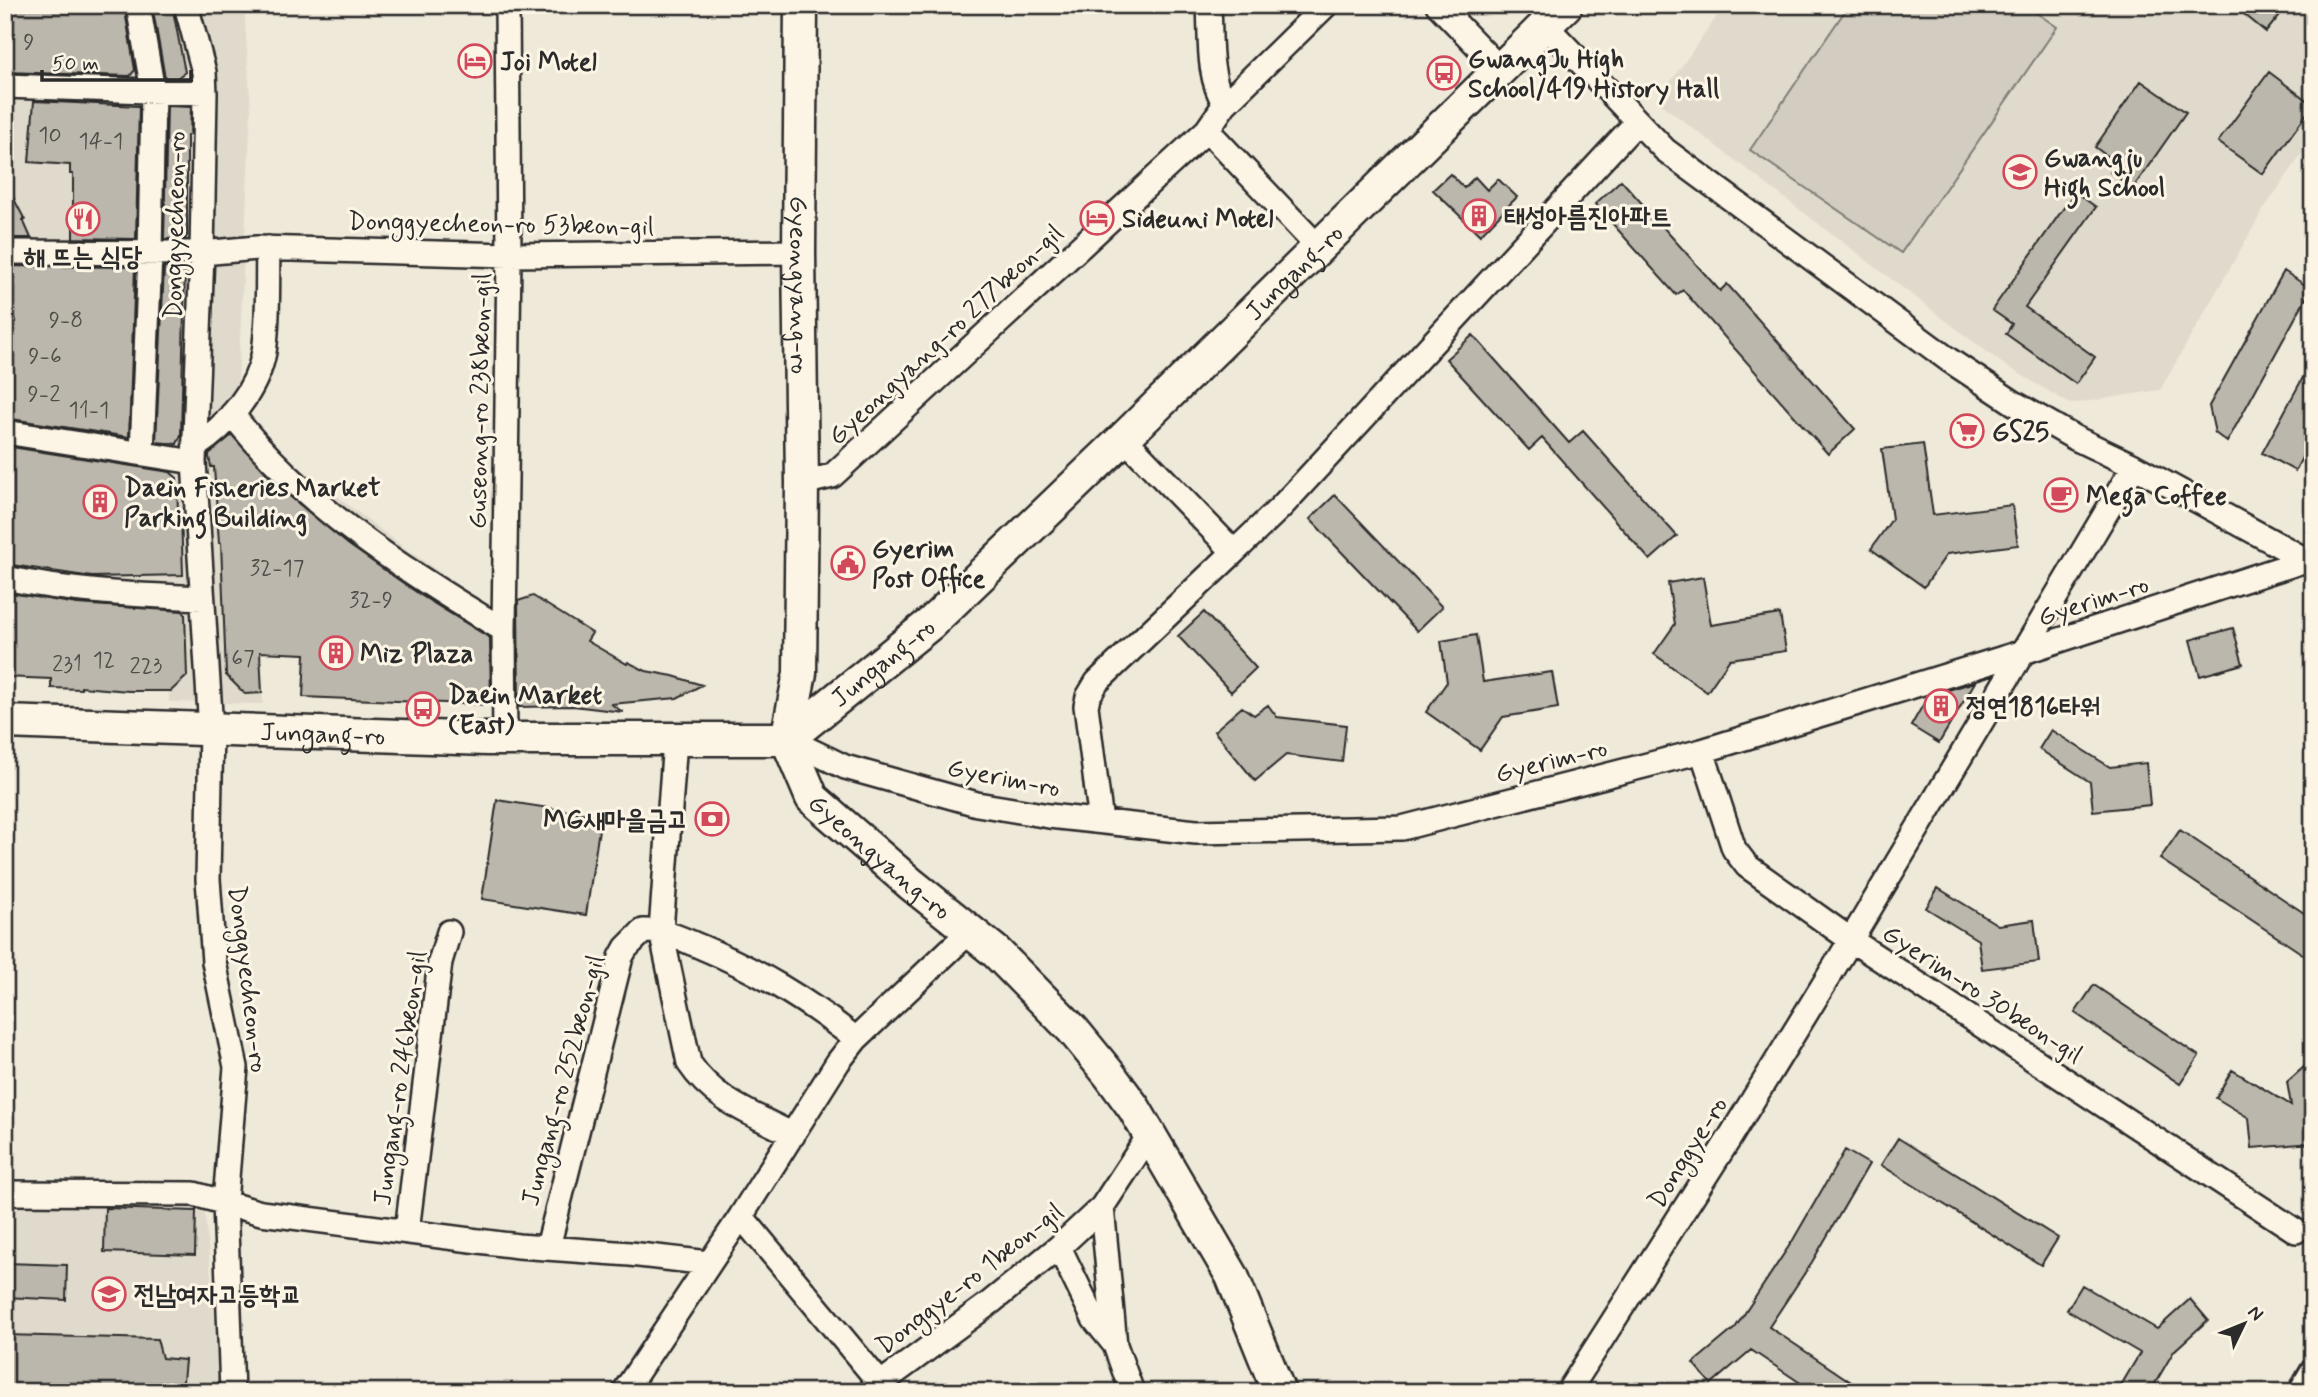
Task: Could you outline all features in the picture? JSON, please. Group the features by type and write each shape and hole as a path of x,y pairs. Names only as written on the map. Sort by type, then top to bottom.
{"main road":[{"name":"Gyeongyang-ro","path":"801,5 800,673 788,739 812,798 911,884 971,930 1029,984 1073,1030 1109,1074 1150,1134 1232,1276 1279,1392"},
{"name":"Jungang-ro","path":"5,722 505,739 788,739 931,623 1556,15"}],"street":[{"path":"138,5 153,91 142,453"},
{"name":"Donggyecheon-ro","path":"186,5 204,72 205,93 195,454 211,730 208,879 214,961 236,1067 225,1202 232,1392"},
{"name":"Guseong-ro 238beon-gil","path":"505,739 509,254 507,5"},
{"path":"1209,5 1214,78 1217,92 1225,104"},
{"name":"Gyeongyang-ro 277beon-gil","path":"802,483 832,477 1208,130 1225,104 1326,5"},
{"path":"1438,5 1500,69"},
{"path":"1556,15 1637,122 1665,150 1949,360 2014,403 2075,438 2134,466 2309,562"},
{"path":"5,86 205,93"},
{"path":"1101,822 1086,706 1088,696 1097,682 1300,487 1637,122"},
{"path":"1208,130 1318,247"},
{"path":"5,432 142,453 195,454 242,403 257,376 264,352 268,248"},
{"name":"Donggyecheon-ro 53beon-gil","path":"5,252 150,254 268,248 509,254 799,252"},
{"path":"232,414 254,442 306,493 422,581 504,630"},
{"path":"1124,438 1234,552"},
{"name":"Donggye-ro","path":"1568,1392 1729,1139 1851,940 2134,466"},
{"name":"Gyerim-ro","path":"788,739 845,767 937,794 1013,810 1196,832 1402,828 1702,751 2309,562"},
{"path":"5,578 37,585 125,595 202,598"},
{"path":"676,740 661,931 689,1063 700,1079 732,1105 793,1135"},
{"name":"Gyerim-ro 30beon-gil","path":"1702,751 1734,849 1741,860 1851,940 2296,1231"},
{"path":"624,1392 741,1216 838,1062 856,1039 971,930"},
{"name":"Jungang-ro 252beon-gil","path":"548,1248 621,957 643,931 661,931"},
{"path":"661,931 740,963 783,986 817,1008 856,1039"},
{"name":"Jungang-ro 246beon-gil","path":"407,1231 440,961 449,932"},
{"name":"Donggye-ro 1beon-gil","path":"878,1389 1059,1247 1102,1207 1150,1134"},
{"path":"5,1193 194,1194 261,1213 518,1246 709,1264"},
{"path":"1102,1207 1115,1345 1132,1392"},
{"path":"741,1216 878,1389"},
{"path":"1059,1247 1094,1319 1115,1345"},
{"path":"2300,1392 2313,1370"}],"shaded area":[{"path":"5,5 244,5 251,110 237,402 269,444 402,546 491,608 493,652 405,605 254,570 263,704 169,702 167,643 5,632"},
{"name":"Gwangju High School","path":"1725,5 2313,5 2313,138 2265,207 2160,390 2070,404 2003,364 1657,101"},
{"path":"1849,5 2025,5 2057,27 1901,253 1750,150"},
{"name":"전남여자고등학교","path":"5,1202 204,1206 221,1392 5,1392"}],"building":[{"path":"124,5 135,70 130,76 5,72 5,6"},
{"path":"152,5 172,5 185,72 177,78 165,78"},
{"path":"2233,5 2288,5 2266,32"},
{"path":"2269,72 2313,105 2263,174 2218,142"},
{"path":"2141,81 2186,112 2133,188 2110,172 2116,163 2095,147"},
{"path":"34,101 139,106 136,239 73,238 73,174 70,174 70,165 29,162"},
{"path":"167,106 191,107 190,135 187,135 185,239 164,239"},
{"name":"태성아름진아파트","path":"1450,174 1464,188 1475,177 1487,190 1498,179 1517,197 1480,235 1433,190"},
{"path":"1621,180 1720,291 1727,284 1855,429 1828,454 1683,290 1676,295 1595,204"},
{"path":"5,182 25,220 31,238 5,238"},
{"path":"2075,192 2096,207 2025,307 2095,357 2076,384 2006,334 2012,324 1992,310"},
{"path":"5,266 135,267 129,437 5,418 5,323 16,322"},
{"path":"164,267 185,269 181,435 177,444 156,442"},
{"path":"2284,271 2311,289 2227,442 2215,433 2209,406"},
{"path":"1473,335 1569,443 1583,431 1677,536 1650,560 1542,438 1529,450 1446,359"},
{"path":"2313,359 2313,437 2295,471 2262,453"},
{"path":"232,435 281,489 349,545 422,596 490,638 491,705 303,697 305,654 260,652 262,693 245,694 226,675 221,543 214,467 211,467 209,454"},
{"path":"1923,444 1933,515 2012,505 2018,545 1947,554 1924,587 1871,549 1892,519 1882,449"},
{"path":"5,446 170,472 177,478 183,575 92,577 5,564"},
{"path":"1335,495 1442,607 1417,631 1310,519"},
{"path":"1703,577 1711,625 1780,614 1786,651 1730,659 1707,692 1654,654 1675,624 1668,583"},
{"path":"5,592 77,604 183,611 187,676 171,691 51,688 51,679 5,677"},
{"path":"533,596 592,633 587,641 627,664 628,662 646,671 702,685 677,698 611,704 623,712 573,706 519,707 518,601"},
{"path":"1204,612 1256,668 1231,692 1178,636"},
{"path":"2233,628 2243,664 2200,676 2190,640"},
{"path":"1476,635 1483,682 1552,672 1558,708 1503,717 1480,750 1426,712 1447,682 1441,641"},
{"name":"정연1816타워","path":"1975,682 1939,743 1911,726 1928,696"},
{"path":"1268,705 1277,717 1346,725 1342,762 1286,755 1255,781 1214,731 1242,707 1254,715"},
{"path":"2051,730 2110,767 2146,763 2150,805 2093,811 2090,782 2039,749"},
{"path":"497,800 601,816 586,915 482,899"},
{"path":"2180,830 2313,919 2313,961 2160,859"},
{"path":"1938,888 1998,925 2034,920 2039,962 1982,969 1978,940 1926,908"},
{"path":"2094,985 2199,1056 2180,1084 2075,1013"},
{"path":"2313,1059 2313,1100 2310,1102 2313,1143 2252,1148 2249,1118 2216,1098 2232,1070 2291,1105 2287,1082"},
{"path":"1898,1138 2058,1238 2041,1265 1881,1165"},
{"path":"1845,1150 1869,1164 1812,1262 1769,1327 1866,1392 1814,1392 1751,1350 1711,1384 1693,1363 1735,1328 1793,1240"},
{"path":"105,1208 196,1211 195,1255 104,1252"},
{"path":"5,1263 67,1265 66,1300 5,1297"},
{"path":"2082,1285 2157,1329 2190,1299 2208,1320 2174,1351 2150,1392 2117,1392 2140,1353 2067,1310"},
{"path":"5,1335 157,1339 162,1358 185,1360 182,1392 5,1392"}],"place":[{"name":"Joi Motel","path":"475,61"},
{"name":"GwangJu High School/419 History Hall","path":"1444,73"},
{"name":"Gwangju High School","path":"2020,172"},
{"name":"태성아름진아파트","path":"1479,216"},
{"name":"Sideuni Motel","path":"1097,218"},
{"name":"해 뜨는 식당","path":"83,219"},
{"name":"GS25","path":"1967,431"},
{"name":"Mega Coffee","path":"2061,495"},
{"name":"Daein Fisheries Market Parking Building","path":"100,502"},
{"name":"Gyerim Post Office","path":"848,563"},
{"name":"Miz Plaza","path":"336,653"},
{"name":"정연1816타워","path":"1941,706"},
{"name":"Daein Market (East)","path":"423,709"},
{"name":"MG새마을금고","path":"712,819"},
{"name":"전남여자고등학교","path":"109,1294"}]}
